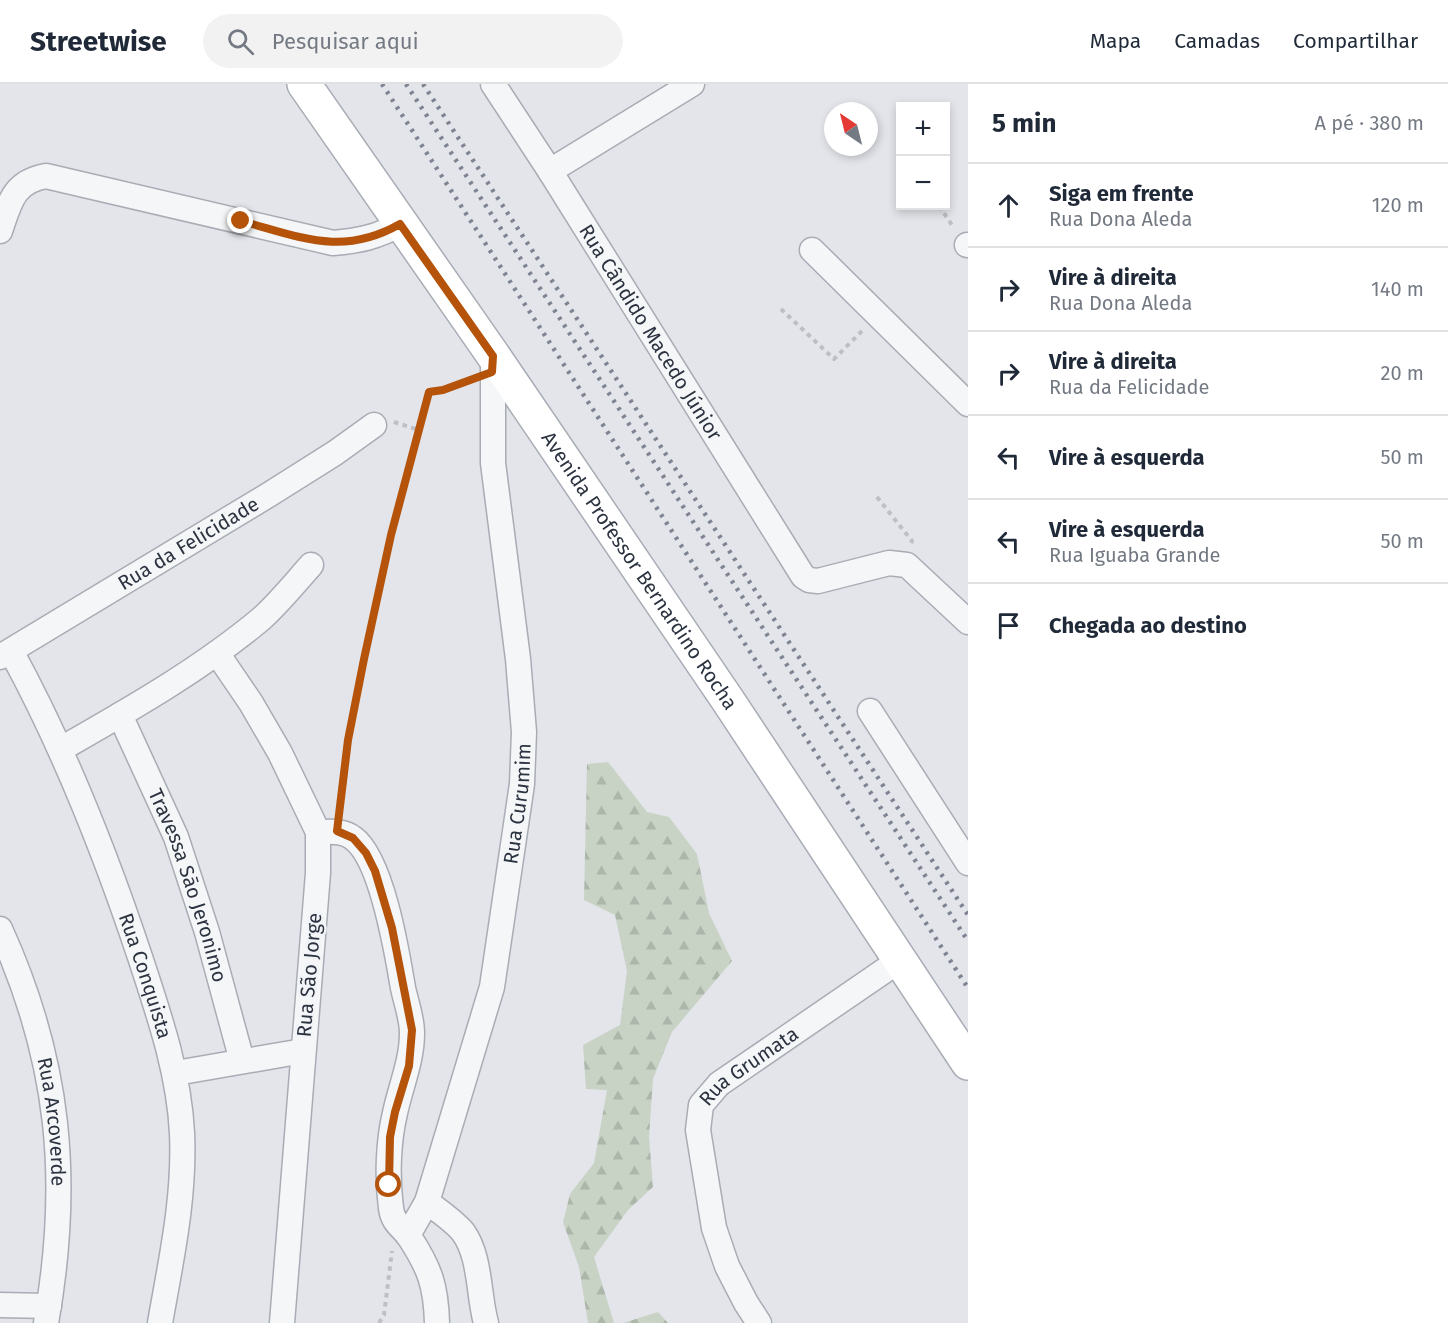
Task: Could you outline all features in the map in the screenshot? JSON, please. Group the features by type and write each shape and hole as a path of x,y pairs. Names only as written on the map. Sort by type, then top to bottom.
{"main road":[{"name":"Avenida Professor Bernardino Rocha","path":"304,84 493,364 727,699 968,1063"}],"street":[{"name":"Rua Cândido Macedo Júnior","path":"493,84 550,171 803,576 809,580 818,581 889,563 907,565"},
{"path":"550,171 692,84"},
{"path":"0,231 15,192 24,183 46,176 333,243 359,241 382,235 400,224"},
{"path":"812,250 968,404"},
{"name":"Rua Curumim","path":"405,1232 427,1202 492,987 522,784 524,732 518,659 494,463 493,364"},
{"name":"Rua da Felicidade","path":"5,654 270,494 374,425"},
{"path":"61,749 120,715 217,653 263,617 311,565"},
{"path":"907,565 968,622"},
{"name":"Rua São Jorge","path":"217,653 251,703 328,832 318,873 282,1323"},
{"name":"Rua Conquista","path":"5,654 61,749 112,876 159,1012 176,1073 182,1132 183,1181 160,1323"},
{"path":"870,711 968,863"},
{"name":"Travessa Sāo Jeronimo","path":"120,715 176,837 207,932 242,1061"},
{"path":"328,832 353,838 366,853 375,871 392,928 412,1030 409,1066 390,1137 391,1208 397,1225 405,1232 431,1275 436,1299 437,1323"},
{"name":"Rua Arcoverde","path":"0,929 16,964 40,1034 54,1107 60,1190 55,1269 48,1314"},
{"name":"Rua Grumata","path":"759,1323 727,1266 714,1228 698,1130 701,1105 719,1084 900,960"},
{"path":"176,1073 303,1051"},
{"path":"427,1202 464,1233 471,1248 486,1323"},
{"path":"0,1305 48,1314"}],"path":[{"path":"782,309 834,359 877,315"},
{"path":"328,832 391,535 429,392 443,390 493,364"},
{"path":"877,497 912,541 907,565"},
{"path":"379,1323 384,1315 394,1240 405,1232"}],"green space":[{"path":"608,762 647,812 669,817 697,854 709,913 732,961 672,1032 653,1079 649,1137 653,1187 628,1210 594,1257 614,1323 588,1323 579,1267 563,1222 570,1194 594,1163 607,1090 586,1089 583,1045 620,1025 627,971 615,915 584,900 587,764"},
{"path":"658,1312 668,1323 623,1323"}],"railway":[{"path":"382,84 968,988"},
{"path":"406,84 968,941"},
{"path":"423,84 968,915"}],"route":[{"path":"241,221 300,237 333,243 359,241 382,235 400,224 493,356 492,372 443,390 429,392 391,535 348,740 337,831 353,838 366,853 375,871 392,928 412,1030 409,1066 390,1137 389,1185"}]}
